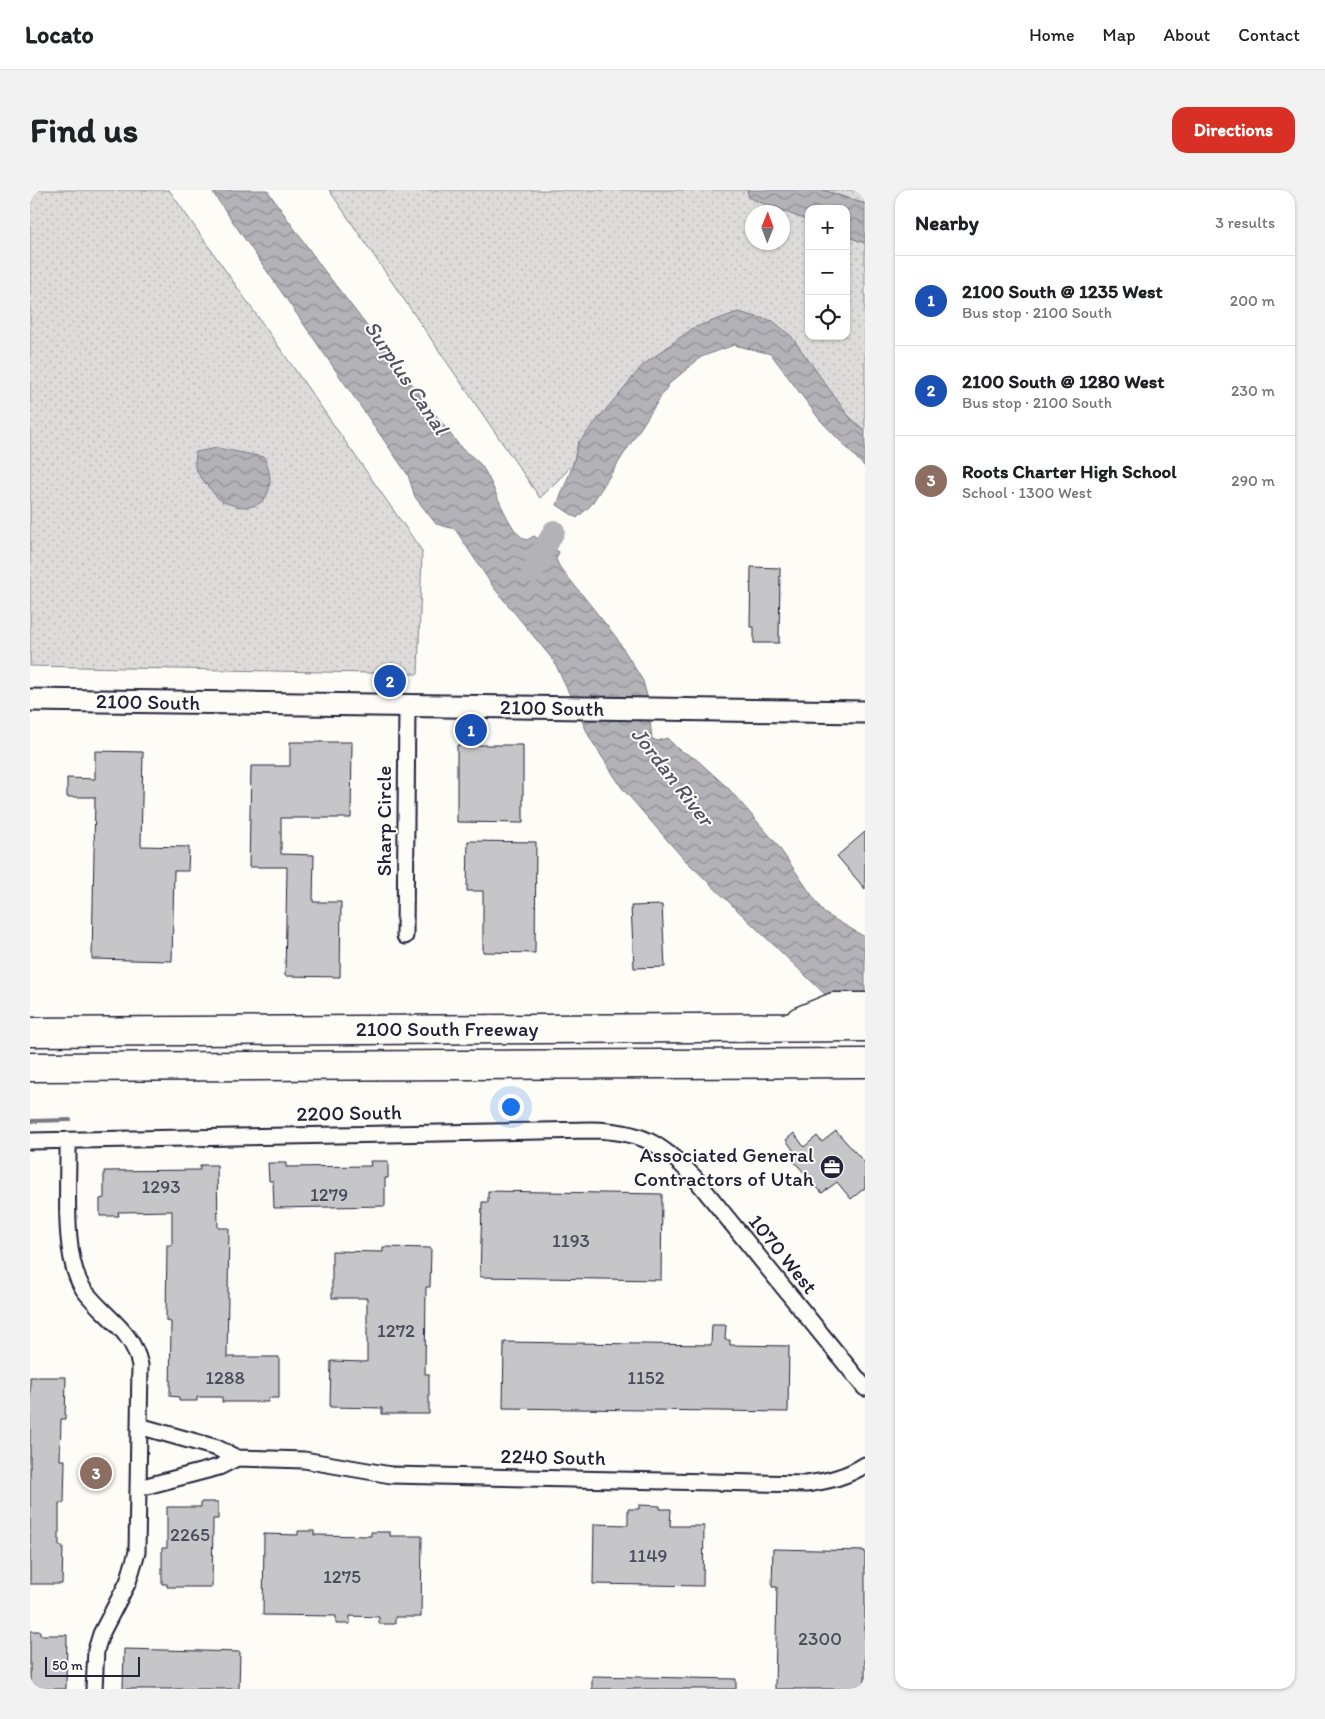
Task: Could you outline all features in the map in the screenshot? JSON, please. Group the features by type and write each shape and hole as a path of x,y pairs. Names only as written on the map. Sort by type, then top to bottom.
{"highway":[{"path":"787,1027 834,1007 865,1007"},
{"name":"2100 South Freeway","path":"30,1032 865,1027"},
{"name":"2100 South Freeway","path":"30,1067 613,1063 655,1077 860,1070"}],"street":[{"name":"2100 South","path":"30,700 865,712"},
{"name":"Sharp Circle","path":"405,936 407,706"},
{"name":"2200 South","path":"30,1141 609,1130 645,1138 665,1150"},
{"path":"68,1140 72,1265 84,1289 129,1337 137,1350 140,1365 137,1552 128,1582 101,1634 96,1650 94,1689"},
{"name":"1070 West","path":"665,1150 694,1177 865,1388"},
{"name":"2240 South","path":"139,1426 217,1448 237,1458 304,1460 391,1475 806,1484 830,1481 865,1465"},
{"name":"2240 South","path":"138,1488 219,1467 237,1458"}],"shaded area":[{"path":"30,190 169,190 422,551 418,674 30,666"},
{"path":"329,190 747,190 750,198 768,205 745,205 745,250 790,250 790,214 805,219 805,340 850,340 850,237 865,243 865,431 738,312 578,443 573,465 540,498"},
{"path":"823,190 865,190 865,204"}],"water":[{"path":"211,190 267,190 323,269 462,449 480,464 513,528 520,536 527,540 534,536 559,552 556,559 559,566 616,637 643,681 648,700 652,739 658,741 667,738 678,749 696,759 728,788 776,843 824,913 865,937 865,1036 857,1025 681,856 622,788 590,738 554,661 494,588 455,529 436,524 415,497 408,475"},
{"path":"747,190 823,190 865,204 865,243 850,237 850,205 805,205 805,219 790,214 790,205 767,205 749,198"},
{"path":"738,312 773,321 791,336 850,418 865,431 865,467 820,420 771,354 734,345 701,357 669,384 591,505 577,518 557,505 573,465 578,443 643,365 693,328"},
{"path":"217,448 264,457 269,470 270,482 264,500 256,505 247,507 235,506 222,501 216,496 199,474 195,465 196,452"}],"building":[{"path":"751,567 780,568 779,643 754,643 754,627 750,627"},
{"path":"290,742 352,742 351,818 281,818 281,854 314,855 313,902 341,902 340,977 285,976 287,867 249,867 251,766 290,766"},
{"path":"457,745 523,745 523,823 457,822"},
{"path":"95,751 143,752 141,846 189,847 188,871 174,871 172,961 92,959 95,797 67,797 67,778 95,779"},
{"path":"865,832 865,889 837,856"},
{"path":"468,841 536,842 535,953 483,952 483,891 467,891"},
{"path":"662,905 665,967 634,968 631,906"},
{"name":"Associated General Contractors of Utah","path":"836,1131 865,1163 865,1188 851,1199 837,1182 822,1193 791,1158 796,1154 786,1140 794,1133 804,1147 817,1136 822,1142"},
{"path":"370,1161 388,1161 388,1178 385,1178 385,1206 274,1208 273,1181 269,1181 268,1163 286,1163 286,1167 371,1166"},
{"path":"200,1165 217,1165 218,1228 229,1228 227,1357 279,1357 279,1398 268,1398 268,1402 222,1402 222,1397 197,1397 197,1401 179,1401 179,1397 170,1396 171,1322 166,1321 167,1245 172,1245 172,1211 118,1212 119,1216 100,1216 100,1199 104,1198 104,1171 200,1170"},
{"path":"488,1191 662,1194 661,1280 480,1277 482,1202 488,1202"},
{"path":"383,1247 431,1248 430,1287 426,1287 425,1374 429,1374 429,1414 382,1414 382,1408 330,1407 331,1361 367,1362 367,1298 332,1298 332,1251 383,1252"},
{"path":"712,1325 726,1325 725,1340 730,1340 730,1345 789,1346 788,1412 503,1408 504,1342 711,1345"},
{"path":"30,1377 66,1377 65,1419 61,1419 60,1460 65,1460 64,1503 59,1503 59,1546 63,1546 62,1584 30,1584"},
{"path":"201,1502 218,1502 218,1519 213,1519 212,1587 167,1587 167,1584 162,1584 162,1548 167,1548 167,1507 201,1507"},
{"path":"639,1505 660,1506 660,1509 671,1509 670,1526 704,1526 703,1586 593,1584 594,1524 628,1525 628,1509 639,1509"},
{"path":"298,1531 314,1531 314,1535 371,1536 371,1532 390,1532 390,1536 422,1536 421,1617 395,1617 395,1624 379,1624 379,1617 350,1616 350,1624 336,1624 336,1616 263,1615 264,1534 298,1535"},
{"path":"773,1549 865,1551 865,1689 775,1689 777,1587 772,1587"},
{"path":"30,1631 40,1631 40,1635 67,1635 66,1689 30,1689"},
{"path":"124,1649 240,1652 239,1689 123,1689"},
{"path":"592,1676 736,1679 736,1689 592,1689"}],"waterway":[{"name":"Jordan River","path":"532,572 554,531"},
{"path":"30,1121 70,1120"}],"place":[{"name":"2100 South @ 1280 West","path":"390,681"},
{"name":"2100 South @ 1235 West","path":"471,730"},
{"name":"Associated General Contractors of Utah","path":"832,1167"},
{"name":"Roots Charter High School","path":"96,1473"}],"water label":[{"name":"Surplus Canal","path":"407,377"}]}
